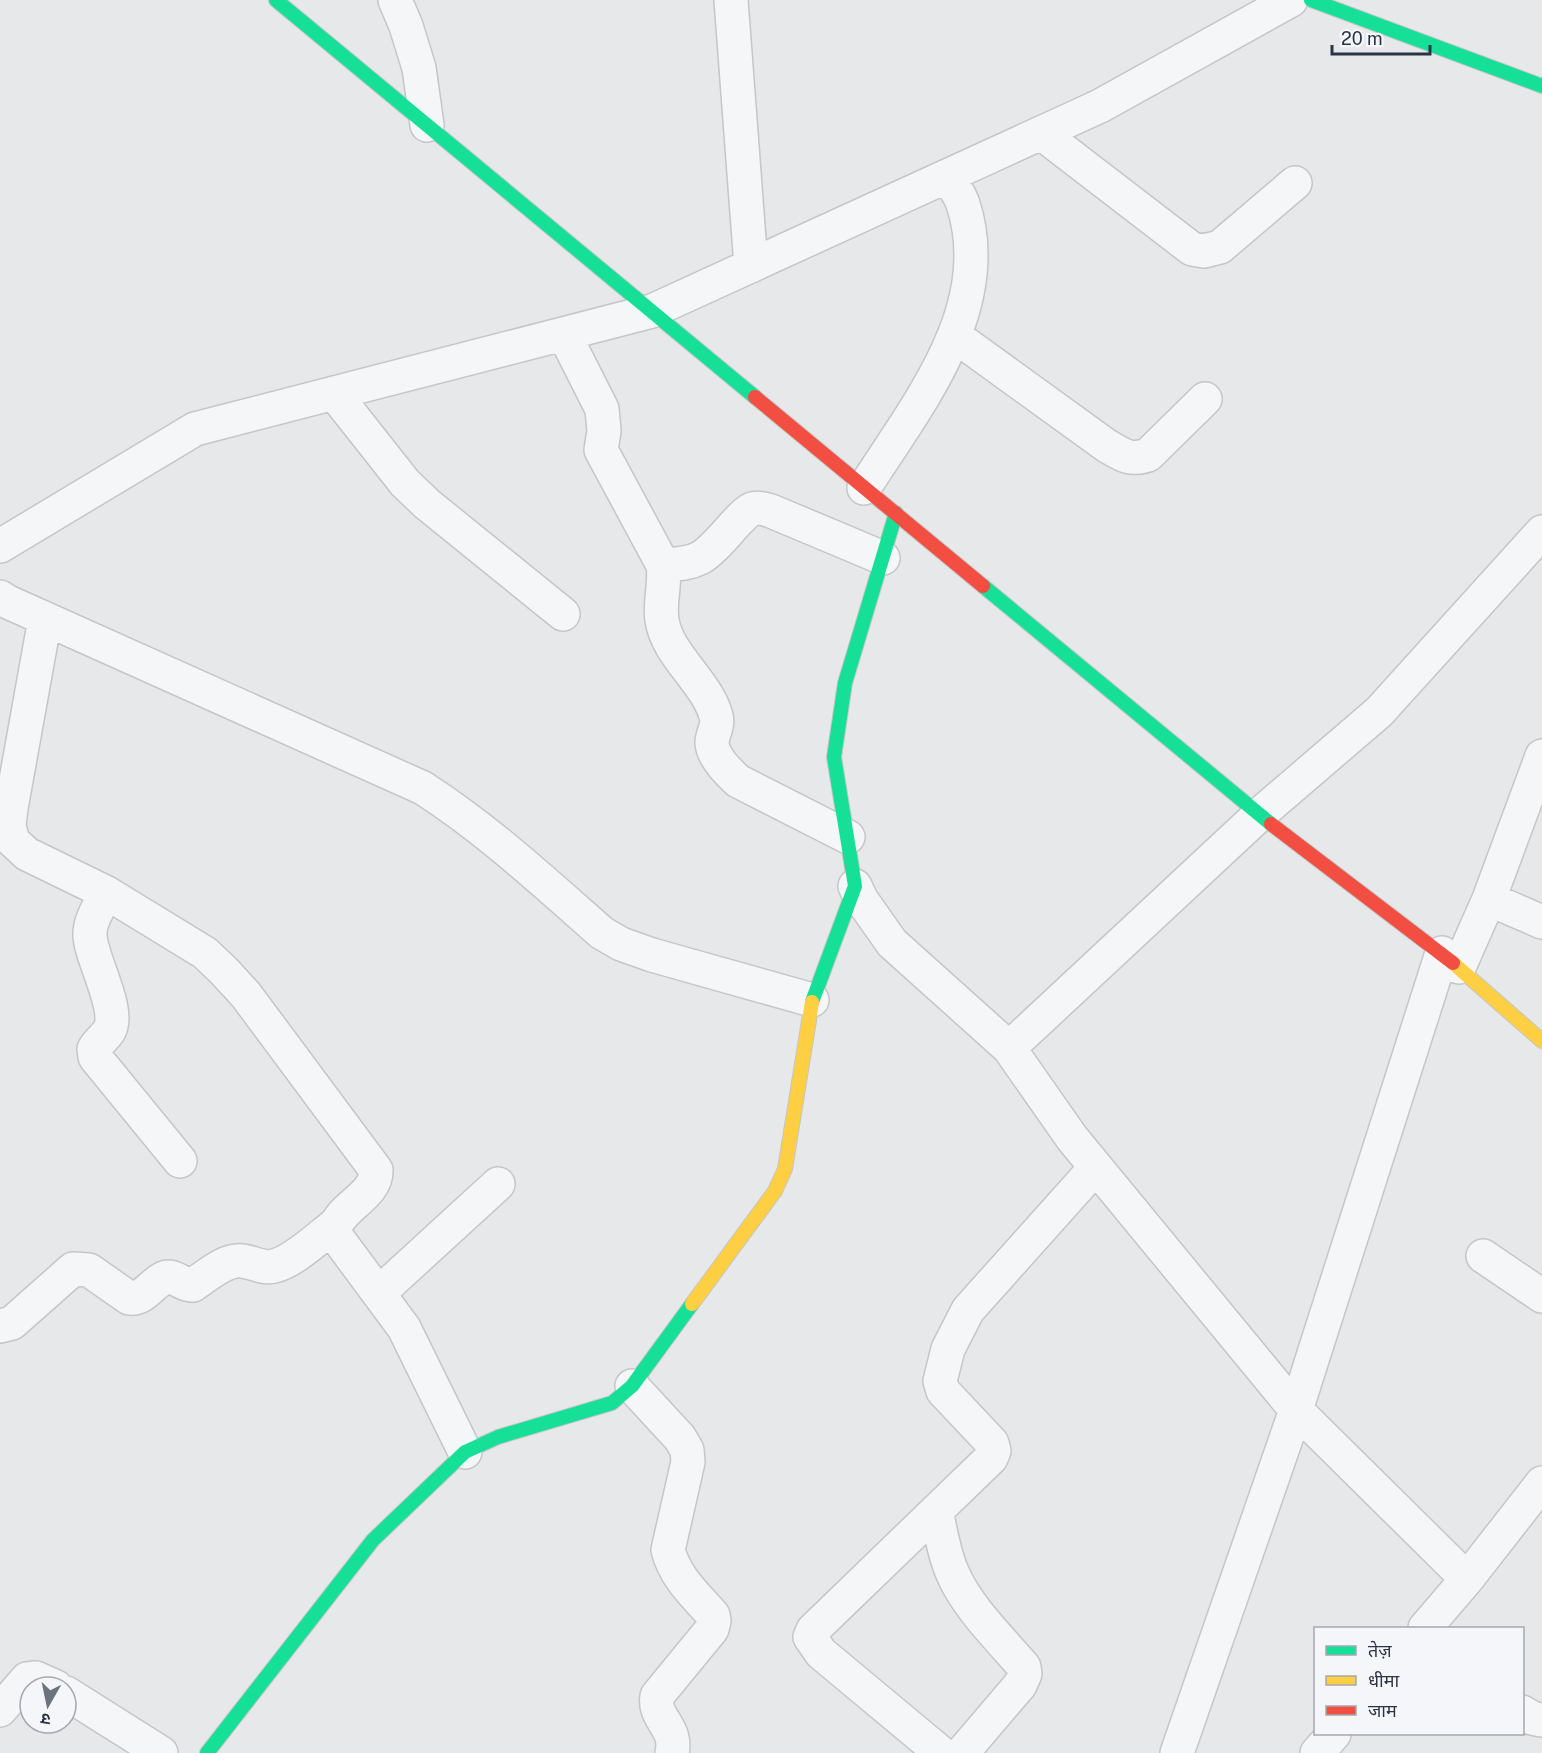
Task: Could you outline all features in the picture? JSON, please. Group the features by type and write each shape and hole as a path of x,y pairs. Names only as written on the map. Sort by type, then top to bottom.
{"street":[{"path":"276,0 1259,815 1451,960 1542,1041"},
{"path":"395,0 419,68 427,125"},
{"path":"730,0 751,266"},
{"path":"0,546 195,429 652,311 1100,106 1291,0"},
{"path":"1311,0 1542,86"},
{"path":"1041,133 1192,249 1204,251 1220,247 1295,183"},
{"path":"864,488 927,388 955,336 969,280 970,235 962,202 947,176"},
{"path":"564,334 602,409 604,431 601,450 663,565 665,577 661,619 665,634 708,700 716,717 717,726 712,744 716,755 726,770 738,781 848,837"},
{"path":"955,336 1107,446 1124,456 1135,459 1148,455 1205,399"},
{"path":"334,393 405,483 419,497 563,614"},
{"path":"663,565 687,564 702,557 718,544 750,510 759,508 883,558"},
{"path":"896,513 846,683 834,757 855,886 861,899 892,943 1009,1048 1072,1138 1296,1410 1467,1579"},
{"path":"1009,1048 1259,815 1379,712 1542,532"},
{"path":"0,597 423,788 489,835 602,933 621,944 652,956 812,1000"},
{"path":"0,1326 12,1323 73,1269 89,1270 129,1298 135,1299 163,1279 175,1278 187,1285 193,1285 234,1261 267,1267 284,1263 335,1225 341,1216 373,1185 376,1178 376,1170 246,995 205,953 106,893 27,854 13,841 9,826 11,808 45,619"},
{"path":"1177,1753 1451,960 1489,899 1542,756"},
{"path":"207,1753 373,1540 465,1452 498,1437 612,1402 632,1386 775,1191 785,1168 812,1000 855,886"},
{"path":"106,893 93,919 90,933 112,1020 109,1031 94,1049 95,1057 180,1161"},
{"path":"1489,899 1542,922"},
{"path":"941,1753 821,1653 810,1636 813,1630 991,1458 994,1451 992,1443 943,1391 940,1381 948,1349 968,1310 1096,1167"},
{"path":"379,1293 498,1184"},
{"path":"335,1225 336,1236 407,1334 465,1452"},
{"path":"1483,1256 1542,1296"},
{"path":"632,1386 680,1438 687,1450 688,1462 668,1550 671,1563 678,1575 713,1615 714,1621 712,1629 657,1696 657,1709 671,1731 674,1742 672,1753"},
{"path":"1427,1627 1542,1483"},
{"path":"936,1511 948,1564 954,1577 966,1598 1024,1667 1025,1674 1020,1685 962,1753"},
{"path":"0,1710 18,1689"},
{"path":"78,1701 161,1753"},
{"path":"1524,1713 1542,1720"},
{"path":"1317,1753 1333,1735"}],"traffic: fast":[{"path":"276,0 755,397"},
{"path":"1311,0 1542,86"},
{"path":"812,1002 855,886 834,757 845,683 896,513"},
{"path":"983,586 1271,824"},
{"path":"207,1753 373,1540 465,1452 498,1437 612,1403 632,1386 692,1304"}],"traffic: slow":[{"path":"1453,963 1542,1041"},
{"path":"692,1304 775,1191 785,1169 812,1002"}],"traffic: jam":[{"path":"755,397 983,586"},
{"path":"1271,824 1453,963"}]}
